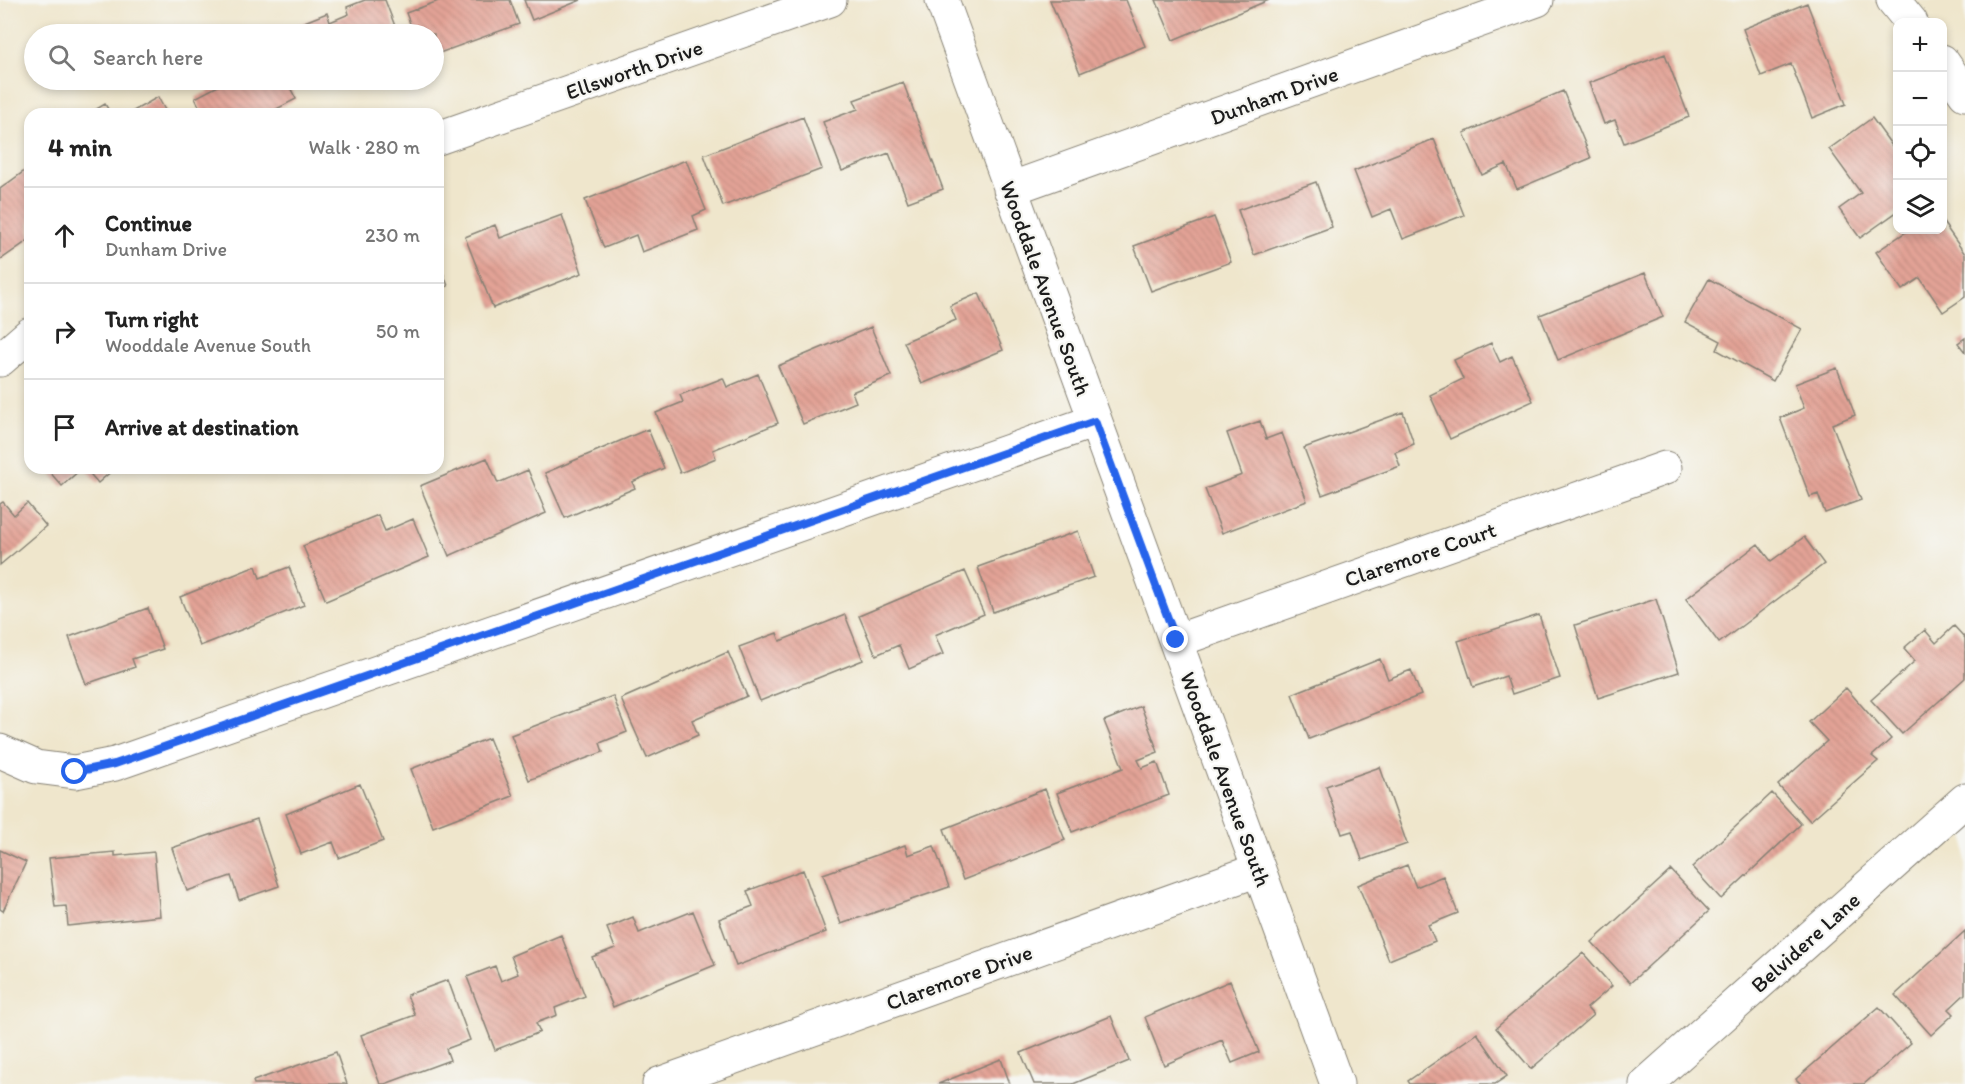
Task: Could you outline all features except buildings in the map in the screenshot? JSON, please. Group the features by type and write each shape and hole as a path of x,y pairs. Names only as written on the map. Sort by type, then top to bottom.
{"street":[{"name":"Ellsworth Drive","path":"444,136 830,0"},
{"name":"Wooddale Avenue South","path":"942,0 1337,1084"},
{"name":"Dunham Drive","path":"1010,189 1537,0"},
{"path":"1893,0 1908,18"},
{"path":"1947,68 1965,94"},
{"path":"0,360 24,339"},
{"path":"0,751 36,767 75,772 115,764 1095,421"},
{"name":"Claremore Court","path":"1176,640 1665,468"},
{"name":"Belvidere Lane","path":"1646,1084 1965,800"},
{"name":"Claremore Drive","path":"659,1084 1258,870"}],"route":[{"path":"75,772 115,764 1095,421 1176,640"}]}
